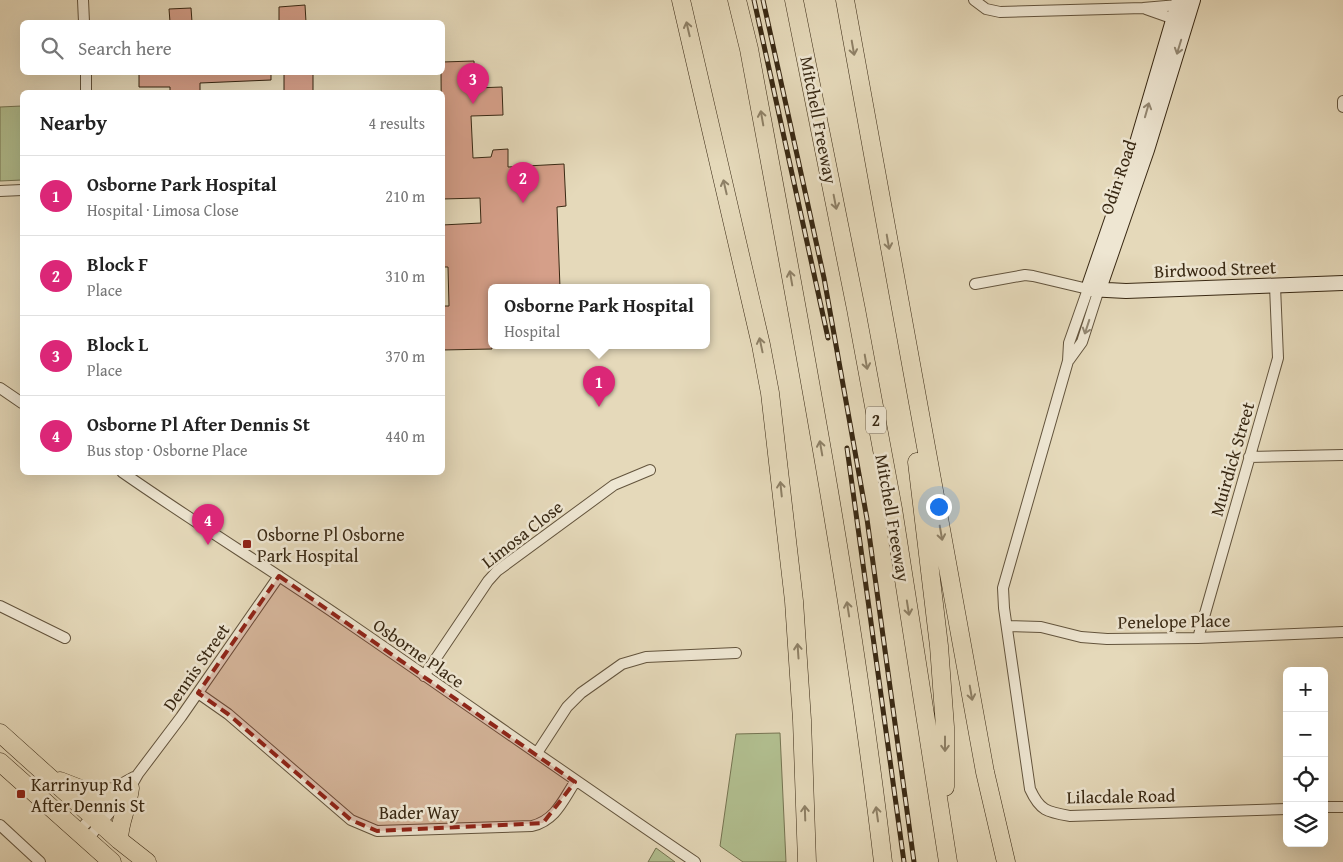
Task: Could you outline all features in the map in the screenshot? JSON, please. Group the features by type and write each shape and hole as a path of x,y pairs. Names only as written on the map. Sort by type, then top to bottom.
{"highway":[{"path":"681,0 751,298 770,393 798,652 807,862"},
{"path":"737,0 752,68 834,518 883,862"},
{"name":"Mitchell Freeway","path":"794,0 854,299 894,519 948,862"},
{"path":"845,0 986,772 1006,862"},
{"path":"898,295 939,646 946,727 945,842"},
{"path":"0,733 119,840 147,862"},
{"path":"0,762 112,862"},
{"path":"50,778 91,793 128,785 129,800 121,819 119,840"}],"street":[{"path":"83,0 84,20"},
{"path":"974,0 986,9 1000,12 1143,8 1185,3"},
{"name":"Odin Road","path":"1004,608 1004,588 1068,361 1082,342 1093,289 1147,150 1185,3"},
{"path":"1143,8 1180,21"},
{"path":"86,75 86,90"},
{"path":"1343,102 1343,108"},
{"path":"0,192 20,190"},
{"path":"975,284 1025,275 1093,289"},
{"name":"Birdwood Street","path":"1093,289 1126,291 1343,283"},
{"name":"Muirdick Street","path":"1198,638 1278,358 1275,286"},
{"path":"0,388 20,402"},
{"path":"1249,457 1343,454"},
{"name":"Limosa Close","path":"424,676 488,581 501,567 614,485 650,470"},
{"name":"Osborne Place","path":"126,475 279,576 695,862"},
{"name":"Dennis Street","path":"83,836 128,785 198,693 279,576"},
{"path":"0,606 65,638"},
{"name":"Lilacdale Road","path":"1004,608 1030,789 1036,801 1045,811 1070,816 1283,808"},
{"name":"Penelope Place","path":"1007,626 1042,627 1081,638 1198,638 1343,632"},
{"path":"536,753 567,707 581,693 622,664 646,657 736,653"},
{"name":"Bader Way","path":"198,693 228,714 351,820 376,831 532,826 543,823 553,815 576,782"},
{"name":"Dennis Street","path":"97,820 128,785"},
{"path":"1328,807 1343,807"},
{"path":"0,825 40,862"}],"highlighted area":[{"path":"279,576 575,782 543,823 377,831 351,820 228,714 198,693"}],"green space":[{"path":"20,106 20,180 0,181 0,107"},
{"path":"780,733 786,862 743,862 720,846 736,734"},
{"path":"656,848 675,862 648,862"}],"building":[{"path":"305,5 306,20 279,20 279,7"},
{"path":"191,8 192,20 170,20 169,9"},
{"path":"474,61 475,88 502,87 503,115 471,116 473,158 491,157 493,150 508,149 508,167 564,164 566,206 557,207 560,284 488,284 488,349 492,349 445,350 445,306 449,306 448,267 445,267 445,225 481,223 480,198 445,199 445,90 441,90 441,75 445,75 445,62"},
{"path":"139,75 271,75 271,80 200,83 200,90 170,90 170,87 139,87"},
{"path":"284,75 313,75 313,90 284,90"}],"railway":[{"path":"754,0 828,338"},
{"path":"763,0 824,278 867,519 914,862"},
{"path":"847,448 904,862"}],"place":[{"name":"Block L","path":"473,104"},
{"name":"Block F","path":"523,203"},
{"name":"Osborne Park Hospital","path":"599,407"},
{"name":"Osborne Pl Osborne Park Hospital","path":"247,544"},
{"name":"Osborne Pl After Dennis St","path":"208,545"},
{"name":"Karrinyup Rd After Dennis St","path":"21,794"}]}
